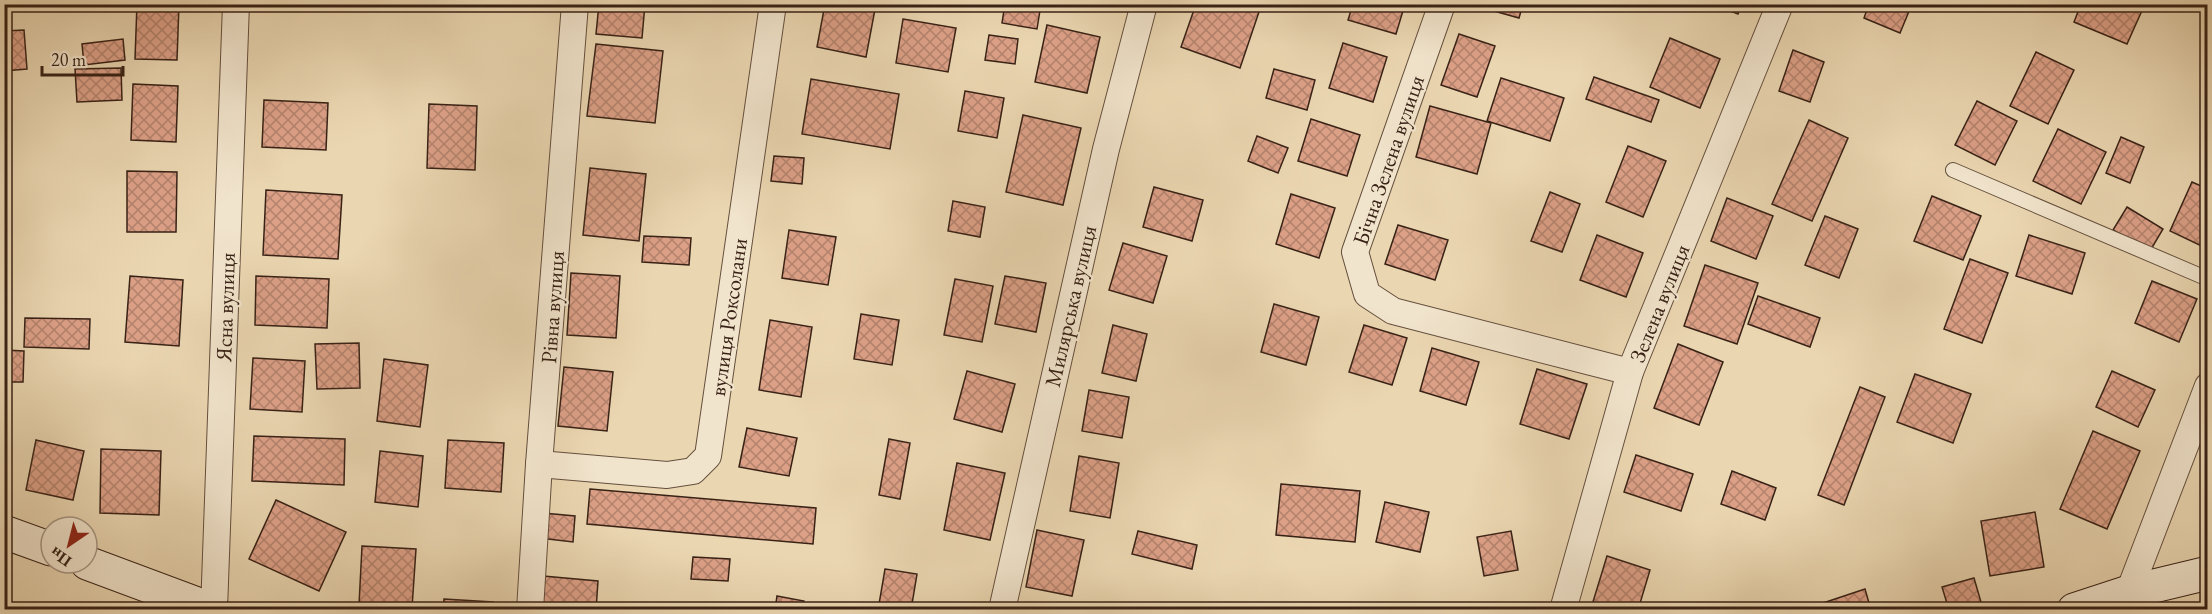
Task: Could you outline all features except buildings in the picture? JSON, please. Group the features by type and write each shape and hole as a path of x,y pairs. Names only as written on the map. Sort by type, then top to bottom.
{"street":[{"name":"Ясна вулиця","path":"214,609 236,4"},
{"name":"Рівна вулиця","path":"530,609 575,4"},
{"name":"вулиця Роксолани","path":"539,464 667,475 693,471 708,456 773,4"},
{"name":"Милярська вулиця","path":"1002,609 1106,149 1143,4"},
{"name":"Бічна Зелена вулиця","path":"1442,4 1355,252 1367,294 1393,311 1630,372"},
{"name":"Зелена вулиця","path":"1563,609 1630,372 1780,4"},
{"path":"2129,592 2208,386"},
{"path":"4,532 39,545"},
{"path":"99,567 214,609"},
{"path":"2074,609 2129,592 2208,573"}],"lane":[{"path":"1953,170 2208,279"}]}
